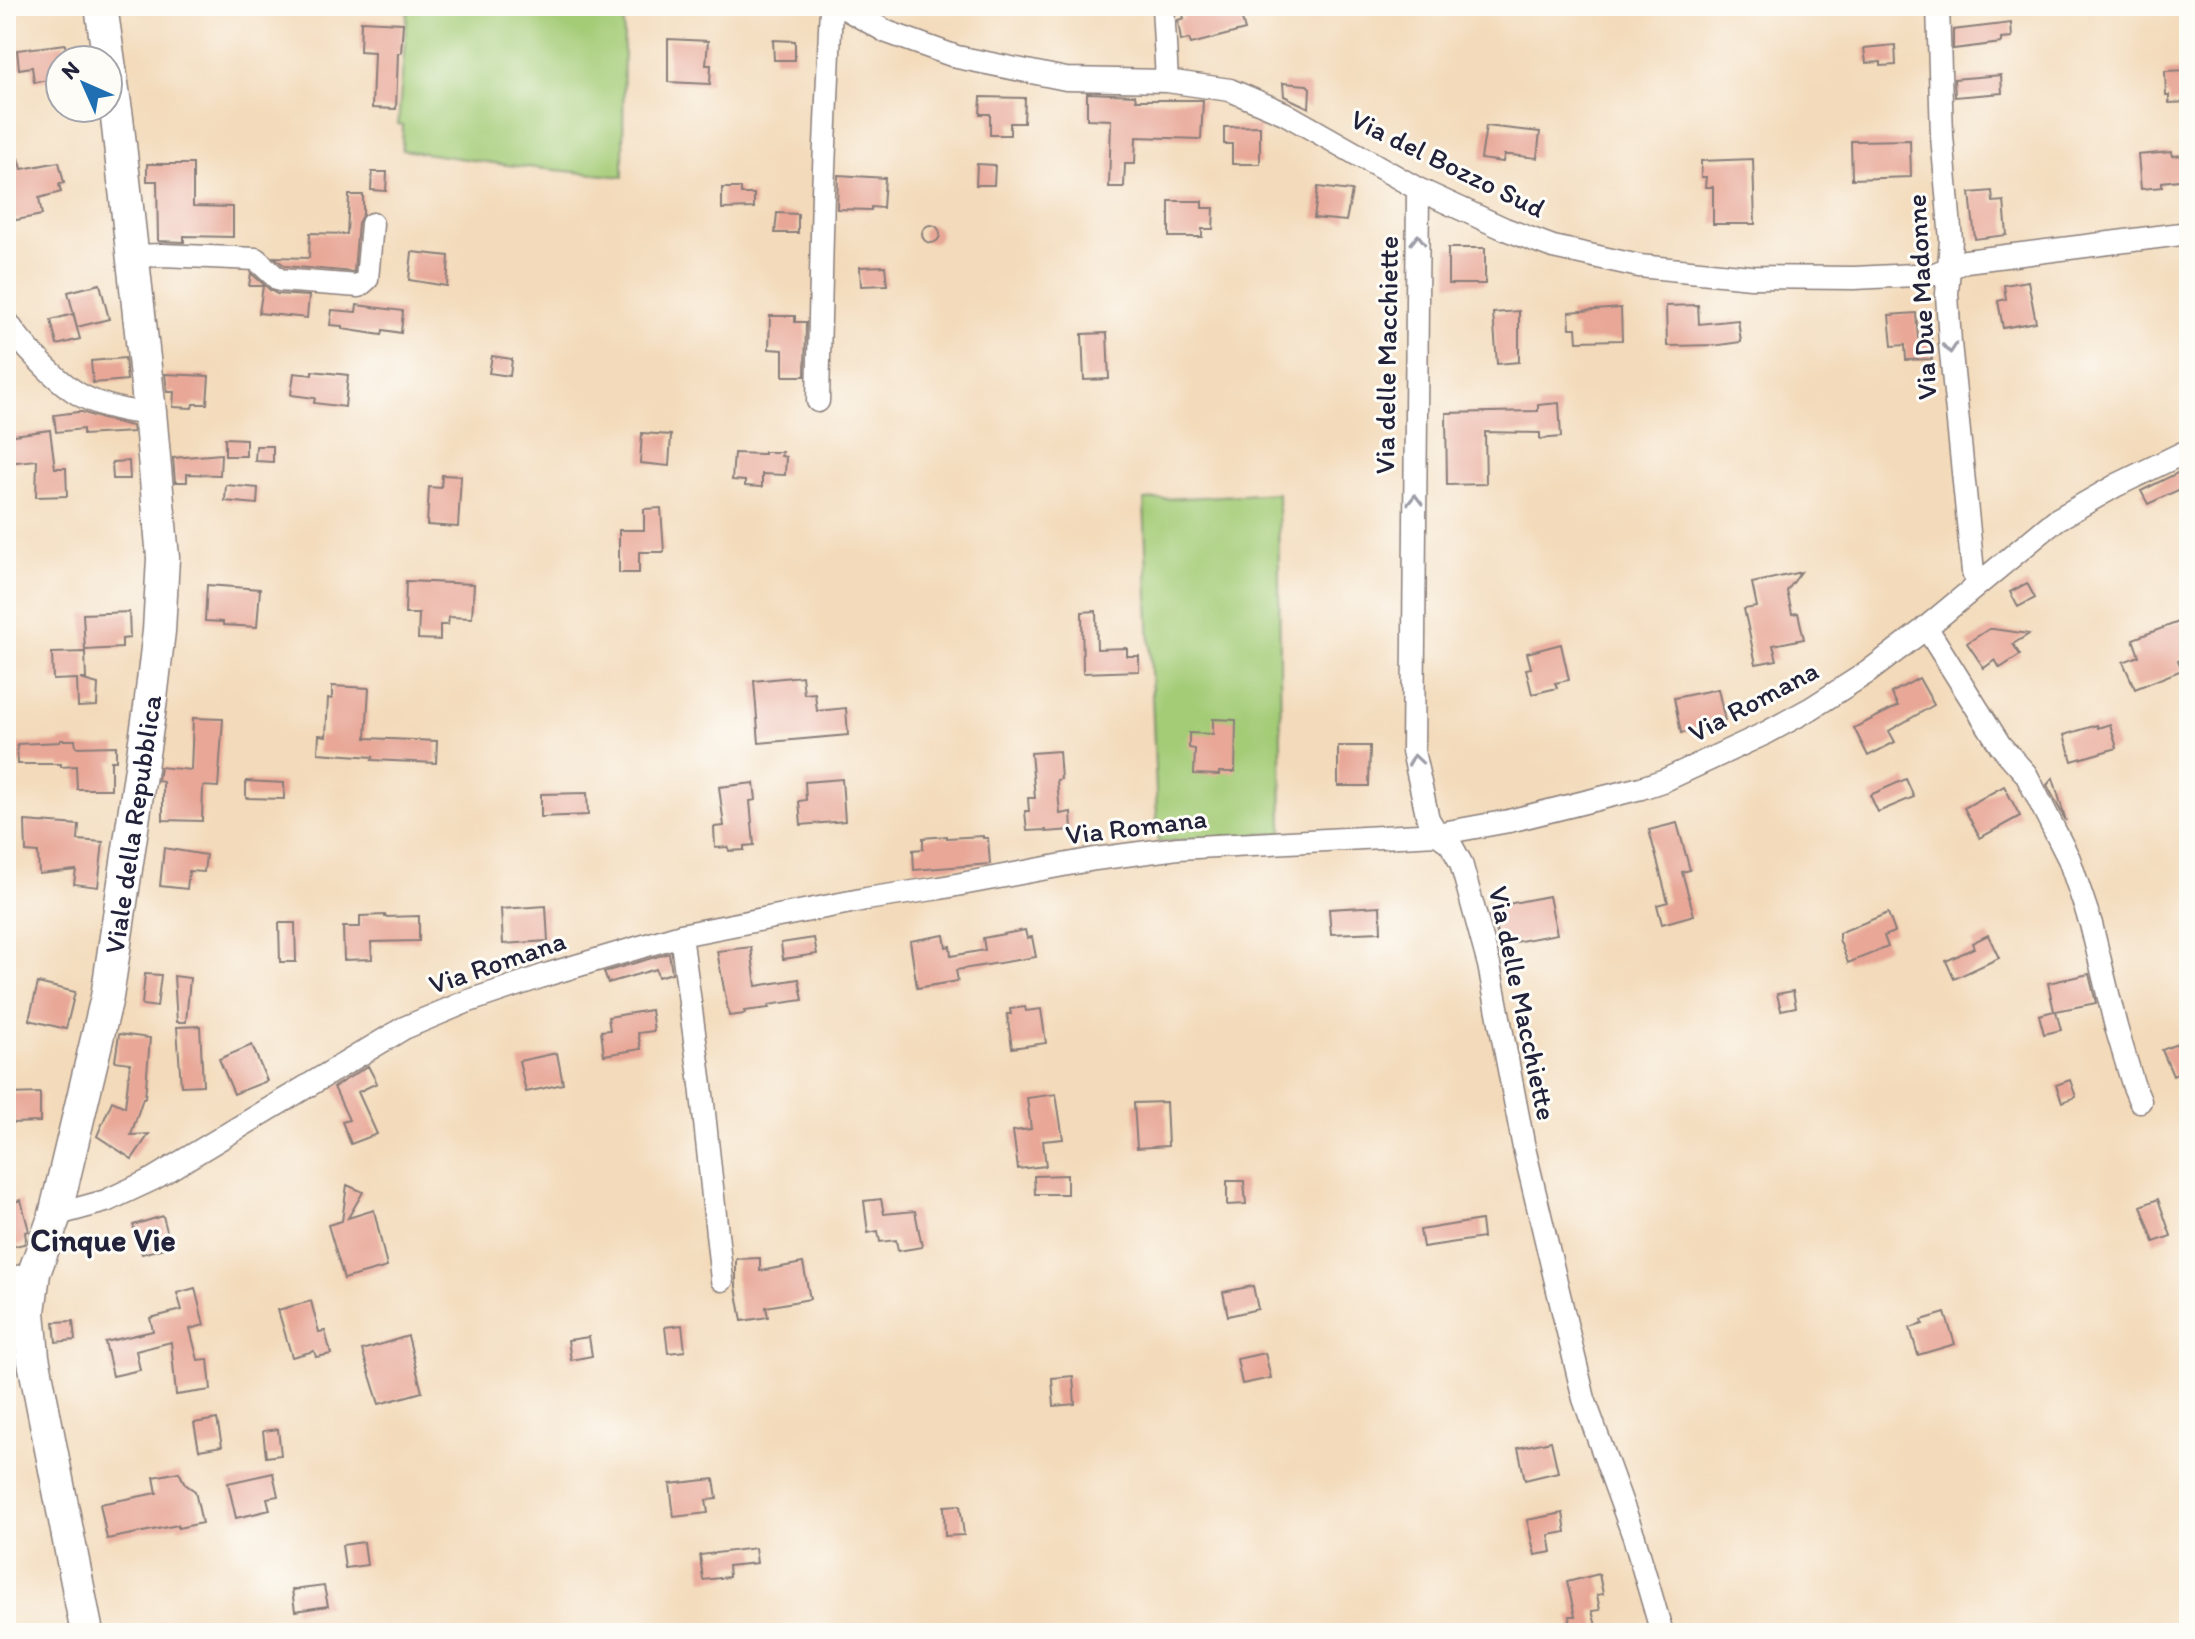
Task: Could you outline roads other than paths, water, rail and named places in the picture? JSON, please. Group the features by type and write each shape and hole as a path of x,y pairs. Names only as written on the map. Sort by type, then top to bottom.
{"main road":[{"name":"Viale della Repubblica","path":"87,1633 20,1276 55,1215 107,997 158,646 163,558 150,412 117,118 101,6"}],"street":[{"path":"818,401 831,6"},
{"name":"Via del Bozzo Sud","path":"841,6 887,32 957,57 1066,79 1167,81 1230,90 1284,113 1418,189 1505,229 1553,247 1639,266 1766,277 1854,278 1935,274 1966,261 2189,233"},
{"path":"1163,6 1167,81"},
{"name":"Via Due Madonne","path":"1938,6 1942,136 1951,240 1947,294 1951,358 1973,572 1977,585"},
{"name":"Via delle Macchiette","path":"1418,189 1413,751 1428,819 1437,834 1450,843 1461,863 1489,965 1524,1148 1581,1385 1634,1537 1662,1633"},
{"path":"132,256 256,259 279,280 359,286 367,279 372,224"},
{"path":"6,320 42,362 77,393 138,413 150,412"},
{"name":"Via Romana","path":"55,1215 106,1201 153,1179 404,1028 466,1002 681,935 1095,859 1178,848 1437,834 1509,821 1665,780 1810,709 1868,672 2056,520 2117,485 2189,450"},
{"path":"1926,627 2000,745 2026,774 2069,859 2091,924 2116,1027 2140,1101"},
{"path":"681,935 722,1280"}],"district":[{"name":"Cinque Vie","path":"103,1240"}]}
